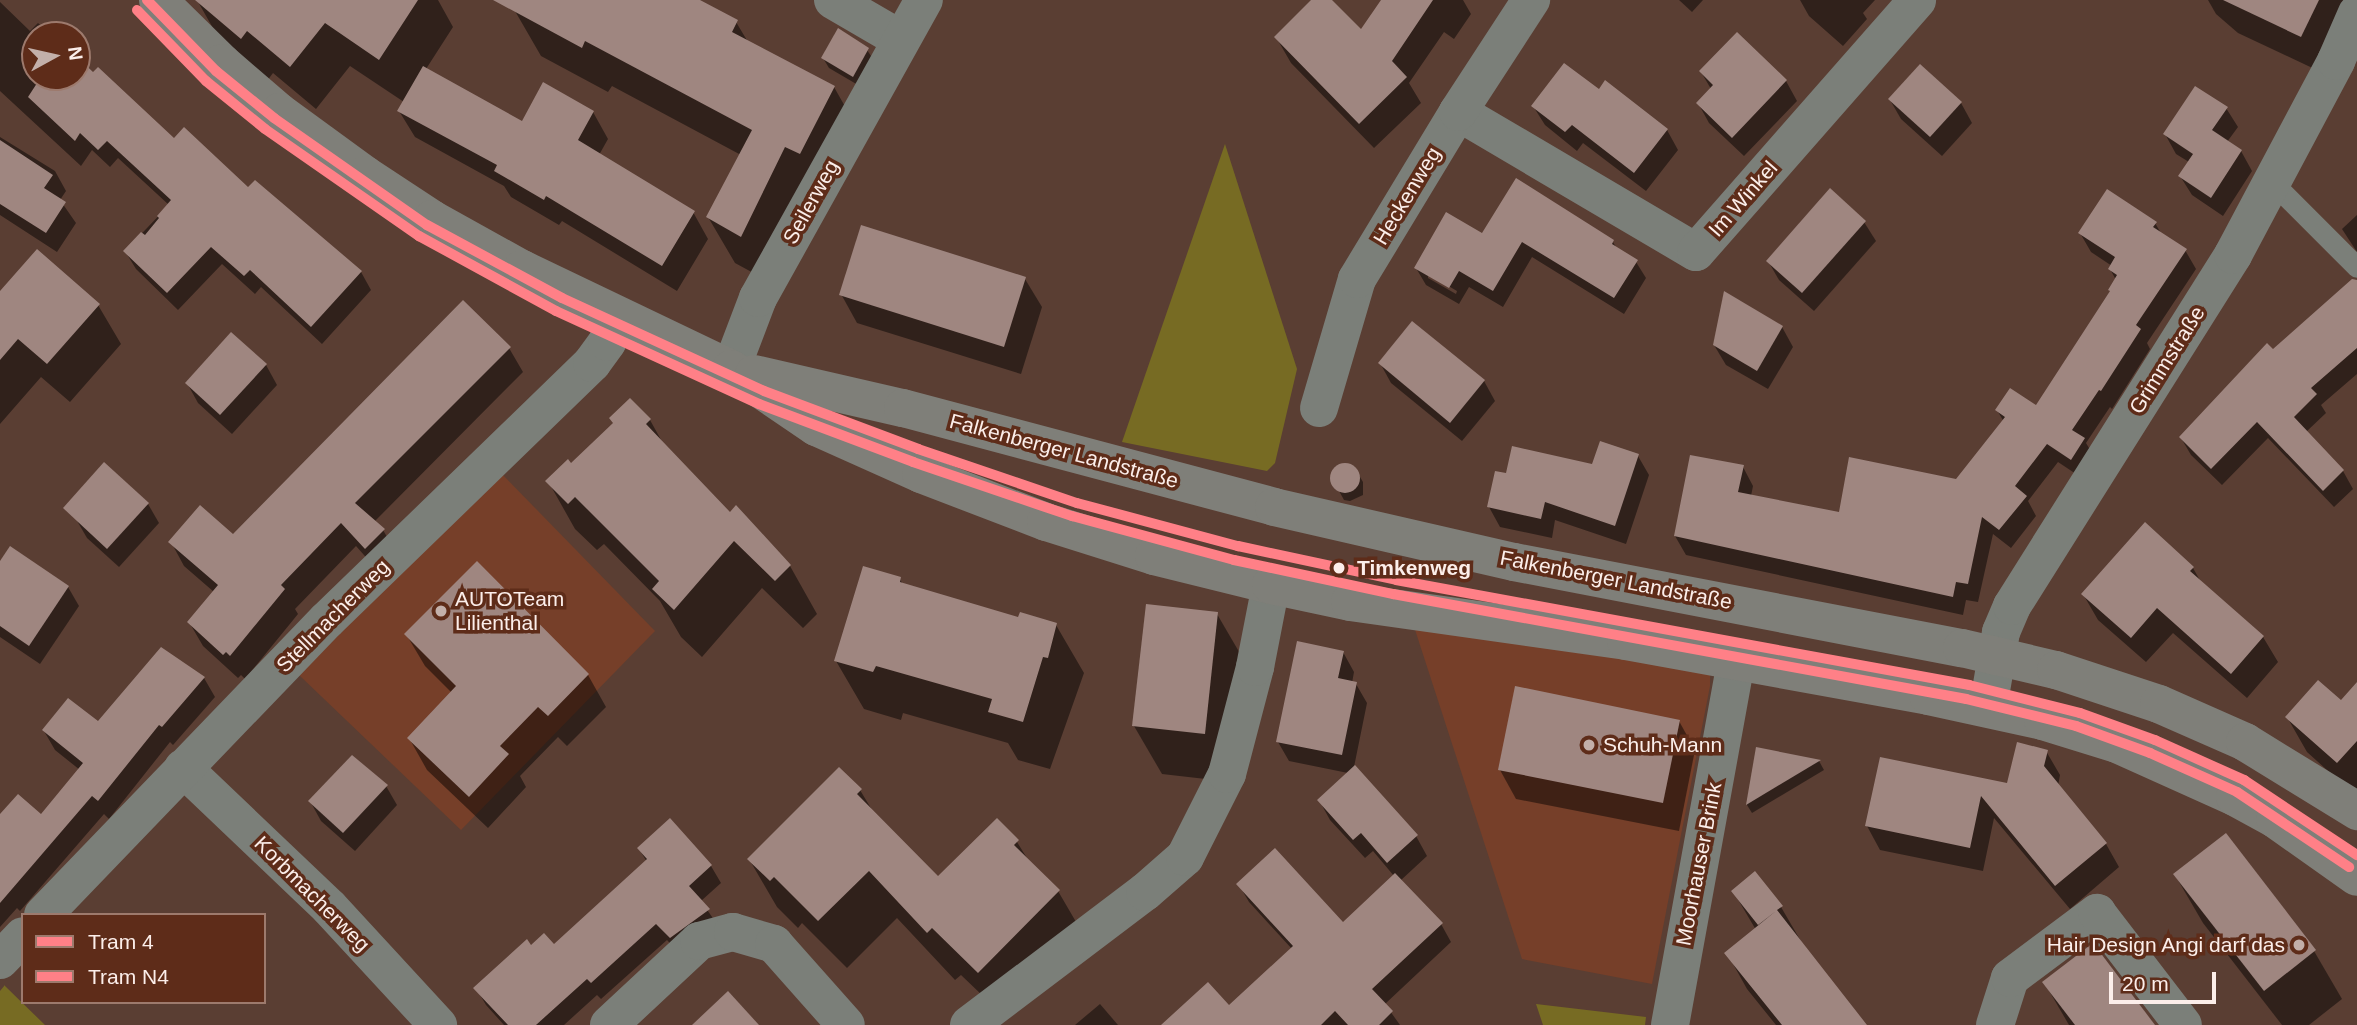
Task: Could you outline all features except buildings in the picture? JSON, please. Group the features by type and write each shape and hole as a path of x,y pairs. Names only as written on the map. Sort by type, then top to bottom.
{"street":[{"name":"Falkenberger Landstraße","path":"158,0 256,92 365,175 482,247 619,317 731,369 816,427 921,474 1046,522 1154,556 1271,585 1350,601 1626,641 1737,661 1988,708 2078,731 2160,761 2275,819 2357,877"},
{"path":"833,0 900,39"},
{"name":"Seilerweg","path":"731,369 758,298 924,0"},
{"name":"Heckenweg","path":"1319,408 1357,279 1458,112 1531,0"},
{"name":"Im Winkel","path":"1458,112 1696,252 1917,0"},
{"name":"Grimmstraße","path":"1988,708 2001,632 2012,606 2233,255 2336,61 2357,13"},
{"name":"Stellmacherweg","path":"45,913 327,620 592,363 607,342 619,317"},
{"name":"Falkenberger Landstraße","path":"731,369 902,408 1274,507 1501,559 1997,656 2056,670 2204,723 2245,742 2357,811"},
{"path":"970,1025 1145,892 1185,857 1227,774 1255,667 1271,585"},
{"name":"Moorhauser Brink","path":"1670,1025 1737,661"},
{"name":"Korbmacherweg","path":"183,768 329,907 438,1025"},
{"path":"1995,1025 2010,978 2097,913 2183,1025"},
{"path":"609,1025 699,941 733,932 774,944 846,1025"},
{"path":"0,960 21,938"}],"lane":[{"path":"2272,182 2357,267"}],"shaded area":[{"path":"1225,144 1297,369 1275,463 1267,471 1122,442"},
{"path":"500,472 655,631 461,830 299,675"},
{"path":"1406,602 1710,665 1710,686 1652,984 1522,959"},
{"path":"5,985 21,1004 45,1025 0,1025 0,991"},
{"path":"1536,1004 1646,1017 1645,1025 1543,1025"}],"tram line":[{"name":"4","path":"147,0 216,71 274,118 427,225 562,298 764,391 918,449 1077,503 1238,546 1396,580 1969,685 2080,713 2155,740 2244,780 2357,855"},
{"name":"N4","path":"137,10 206,81 265,129 419,236 556,311 759,404 913,462 1072,516 1234,560 1393,594 1966,699 2076,726 2150,753 2237,792 2349,867"}],"place":[{"name":"Timkenweg","path":"1339,568"},
{"name":"AUTOTeam Lilienthal","path":"441,611"},
{"name":"Schuh-Mann","path":"1589,745"},
{"name":"Hair Design Angi darf das","path":"2299,945"}]}
